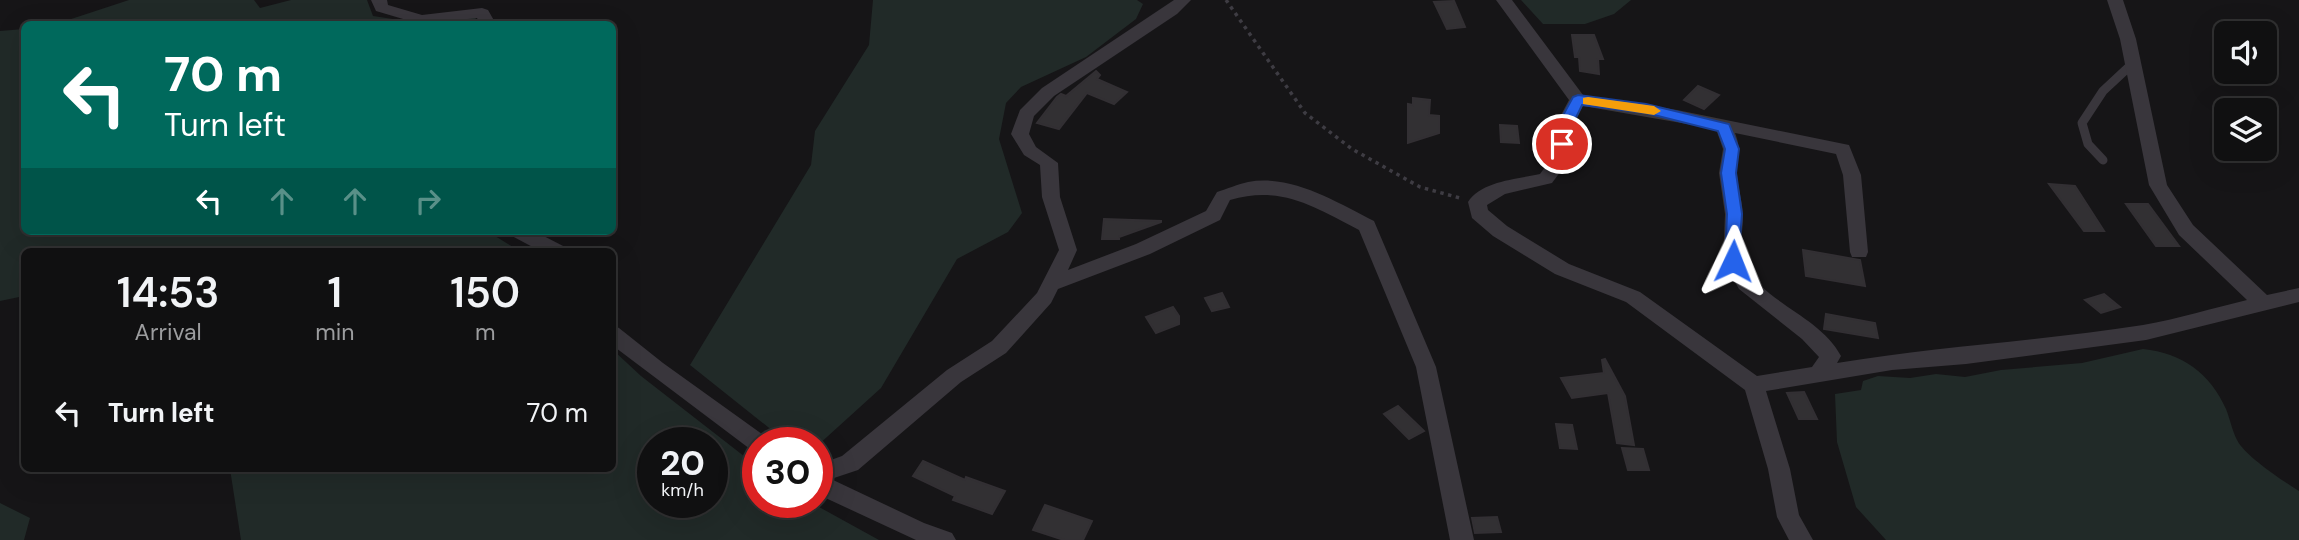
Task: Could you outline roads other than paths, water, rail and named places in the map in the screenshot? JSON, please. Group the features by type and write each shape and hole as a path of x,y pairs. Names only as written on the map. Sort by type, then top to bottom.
{"street":[{"path":"379,0 381,8 421,20 482,13 486,21"},
{"path":"833,469 850,463 954,376 999,347 1044,298 1068,250 1053,209 1048,181 1049,163 1030,151 1020,134 1026,114 1048,92 1172,11 1182,0"},
{"path":"1504,0 1578,100 1646,109 1724,128 1843,149 1852,175 1859,252"},
{"path":"2115,0 2128,39 2158,185 2186,230 2261,302"},
{"path":"1578,100 1563,128 1560,160 1546,179 1500,189 1477,202 1479,213 1500,231 1562,269 1633,297 1754,385 1779,469 1788,517 1801,540"},
{"path":"1724,128 1732,149 1728,173 1734,214 1733,261 1746,284 1809,334 1831,356 1818,375"},
{"path":"1051,284 1143,249 1213,215 1223,196 1251,188 1281,189 1321,203 1367,226 1426,367 1462,540"},
{"path":"526,235 551,248"},
{"path":"1754,385 1892,362 1966,356 2146,332 2261,302 2299,295"},
{"path":"616,336 742,431"},
{"path":"833,491 915,530 944,540"}],"lane":[{"path":"2103,160 2088,144 2082,122 2103,91 2132,64"}]}
